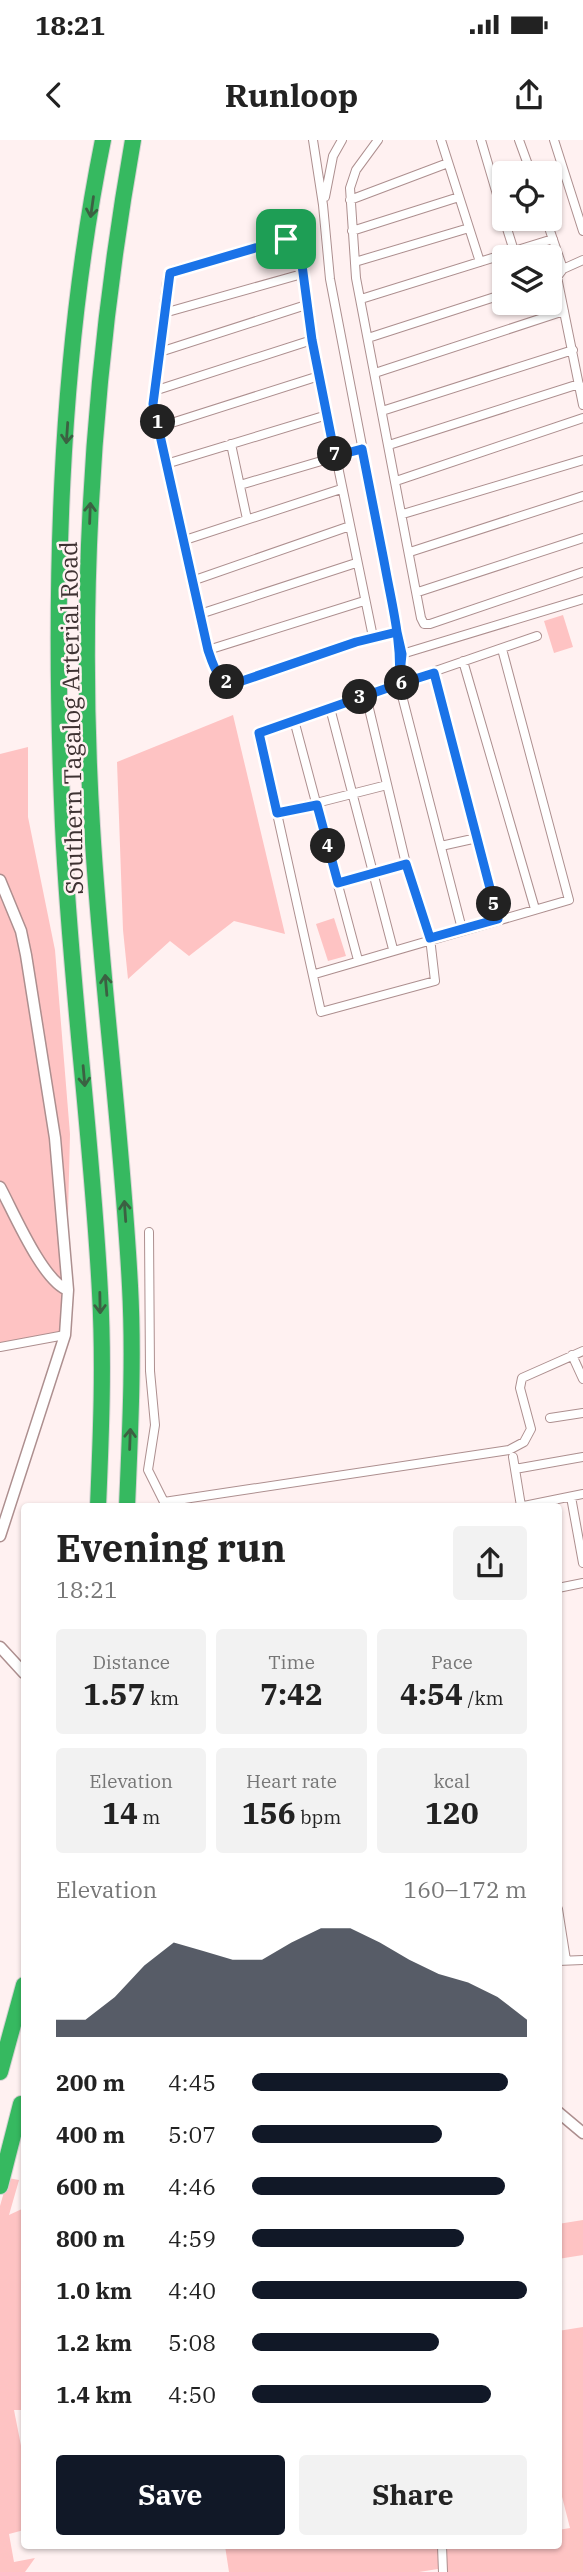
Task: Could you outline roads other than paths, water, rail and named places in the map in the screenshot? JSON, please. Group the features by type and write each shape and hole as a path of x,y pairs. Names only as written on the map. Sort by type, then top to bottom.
{"highway":[{"name":"Southern Tagalog Arterial Road","path":"98,1503 102,1413 100,1296 63,828 59,598 62,495 73,353 103,140"},
{"name":"Southern Tagalog Arterial Road","path":"127,1503 130,1290 119,1129 92,825 88,600 100,365 133,140"},
{"path":"0,2072 21,1996"},
{"path":"0,2161 21,2103"},
{"path":"0,2186 21,2106"}],"street":[{"path":"313,140 330,279 402,654 399,684 462,929"},
{"path":"323,205 333,156 342,140"},
{"path":"378,140 356,170 350,200 352,231 360,299 421,618 424,624 430,624 583,572"},
{"path":"441,140 480,262"},
{"path":"481,140 492,177"},
{"path":"519,140 527,161"},
{"path":"554,140 583,231"},
{"path":"350,200 449,163"},
{"path":"352,231 459,197"},
{"path":"355,262 469,228"},
{"path":"550,231 563,269 583,260"},
{"path":"373,637 363,601 312,340 298,245 286,239 174,270 167,281 153,404 208,650 221,679 230,683 239,682 373,637 397,632"},
{"path":"534,245 553,239"},
{"path":"360,299 492,258"},
{"path":"164,313 302,274"},
{"path":"368,338 492,298"},
{"path":"160,352 306,305"},
{"path":"562,305 583,405"},
{"path":"375,373 564,311"},
{"path":"154,391 312,340"},
{"path":"382,411 573,350"},
{"path":"159,426 319,376"},
{"path":"389,445 579,384"},
{"path":"166,464 327,415"},
{"path":"396,481 583,418"},
{"path":"232,444 247,519"},
{"path":"240,485 362,449"},
{"path":"403,514 583,460"},
{"path":"182,541 341,488"},
{"path":"410,552 583,496"},
{"path":"192,581 350,526"},
{"path":"418,592 583,538"},
{"path":"200,614 356,563"},
{"path":"402,654 583,599"},
{"path":"208,650 363,601"},
{"path":"366,696 406,864 430,938 435,981 321,1012 315,974 259,733 537,636"},
{"path":"315,974 430,938 569,900 502,649"},
{"path":"463,661 536,909"},
{"path":"434,673 498,919"},
{"path":"330,708 393,949"},
{"path":"294,720 358,960"},
{"path":"277,813 317,805 387,785"},
{"path":"441,846 477,838"},
{"path":"338,883 406,864"},
{"path":"0,880 21,931 26,955 55,1138 68,1290 65,1335 0,1533"},
{"path":"0,1186 46,1271 59,1287 68,1290"},
{"path":"149,1231 150,1371 155,1426 148,1470 165,1503"},
{"path":"0,1347 65,1335"},
{"path":"172,1503 509,1450 524,1441 531,1429 520,1388 522,1378 583,1350"},
{"path":"572,1355 583,1379"},
{"path":"550,1418 583,1413"},
{"path":"513,1457 524,1503"},
{"path":"515,1469 583,1457"},
{"path":"540,1503 583,1494"},
{"path":"571,1497 583,1563"},
{"path":"562,1587 583,1583"},
{"path":"0,1647 21,1670"},
{"path":"562,1960 583,1959"},
{"path":"562,2115 583,2133"},
{"path":"442,2549 443,2572"}]}
